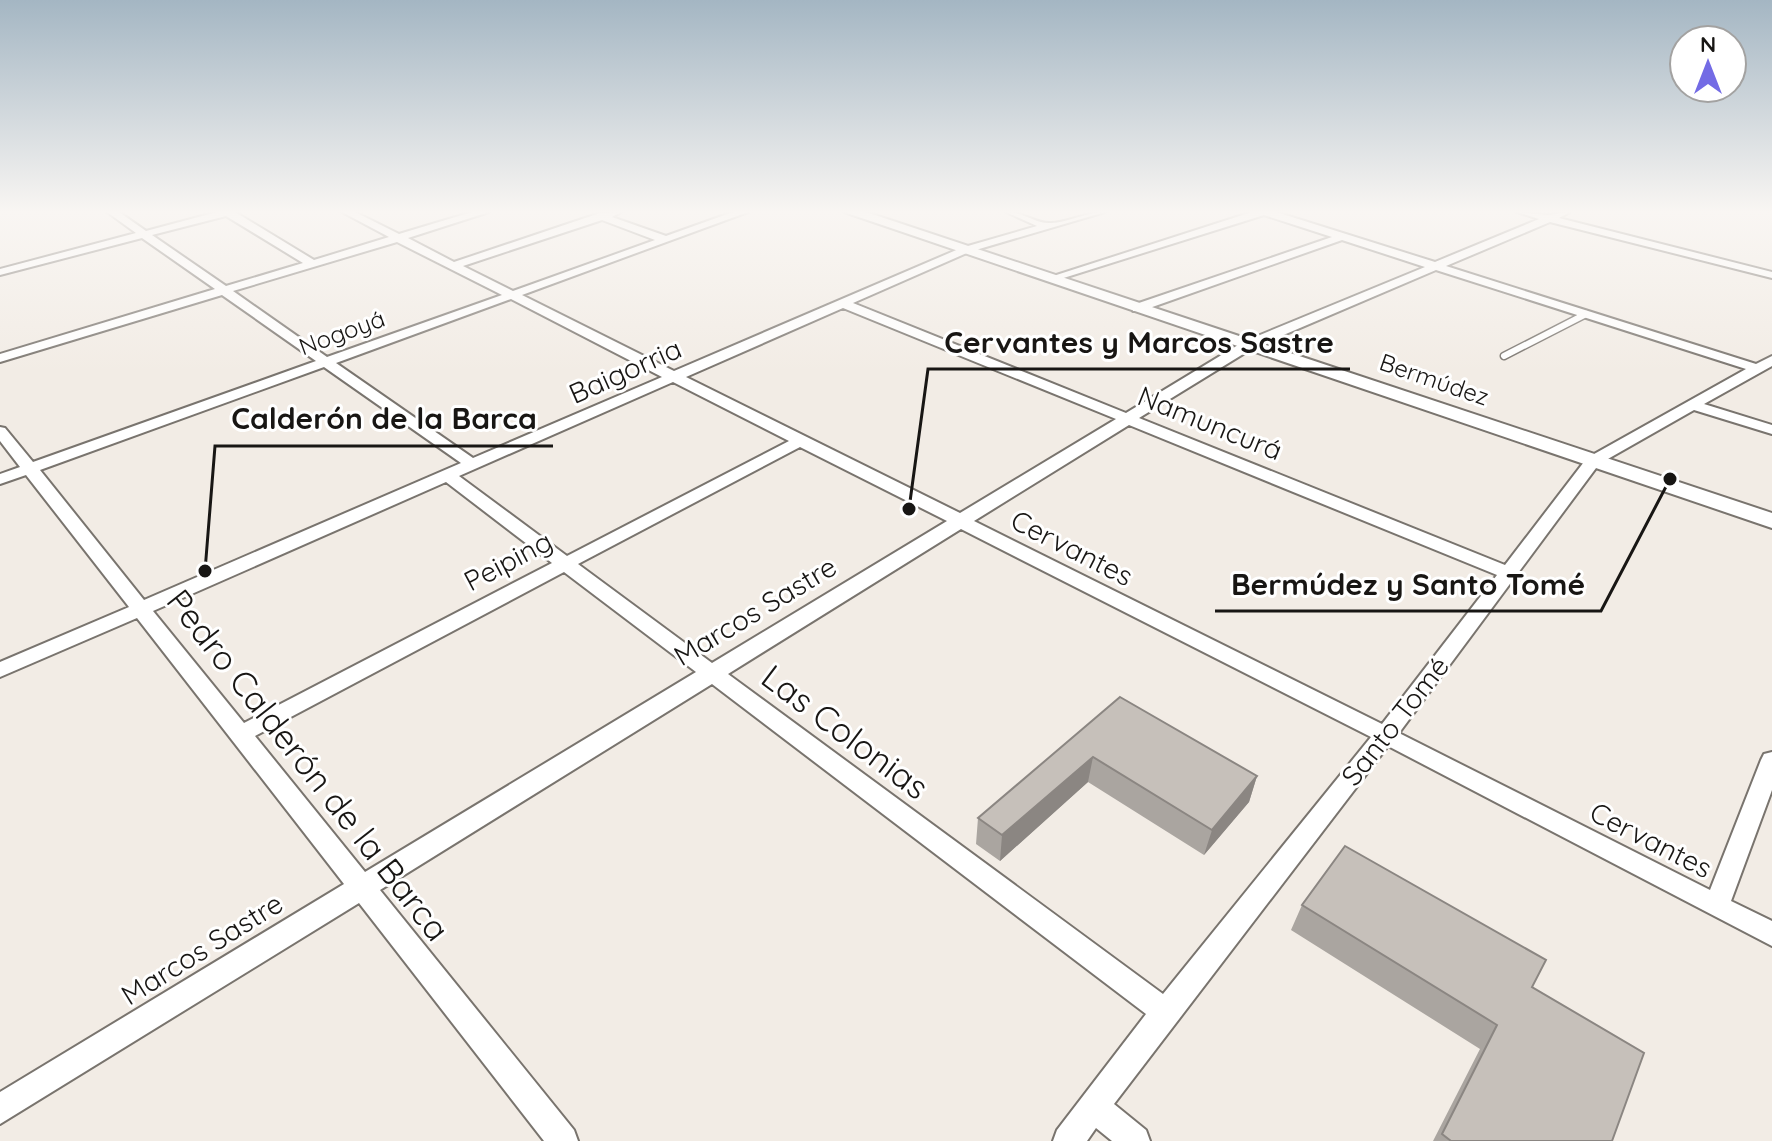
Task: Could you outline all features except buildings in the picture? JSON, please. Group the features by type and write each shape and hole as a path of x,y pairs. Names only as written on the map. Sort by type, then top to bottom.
{"street":[{"path":"0,272 26,265"},
{"path":"186,265 328,361 473,465"},
{"path":"0,358 309,265"},
{"name":"Nogoyá","path":"0,479 596,265"},
{"name":"Baigorria","path":"0,670 931,265"},
{"name":"Bermúdez","path":"1010,265 1772,521"},
{"path":"1050,279 1094,265"},
{"path":"1137,308 1260,265"},
{"path":"1430,265 1756,368"},
{"name":"Marcos Sastre","path":"0,1109 1248,345 1439,265"},
{"path":"1733,265 1772,275"},
{"name":"Cervantes","path":"452,266 1385,735 1772,934"},
{"name":"Namuncurá","path":"845,304 1510,574"},
{"name":"Santo Tomé","path":"1068,1141 1165,1012 1510,574 1593,461 1772,360"},
{"path":"1693,405 1772,430"},
{"name":"Pedro Calderón de la Barca","path":"0,431 563,1141"},
{"name":"Peiping","path":"242,733 800,441"},
{"name":"Las Colonias","path":"448,476 1165,1012"},
{"path":"1717,905 1772,760"},
{"path":"1094,1106 1135,1141"}],"lane":[{"path":"1504,356 1586,314"}],"place":[{"name":"Bermúdez y Santo Tomé","path":"1670,479"},
{"name":"Cervantes y Marcos Sastre","path":"909,509"},
{"name":"Calderón de la Barca","path":"205,571"}]}
